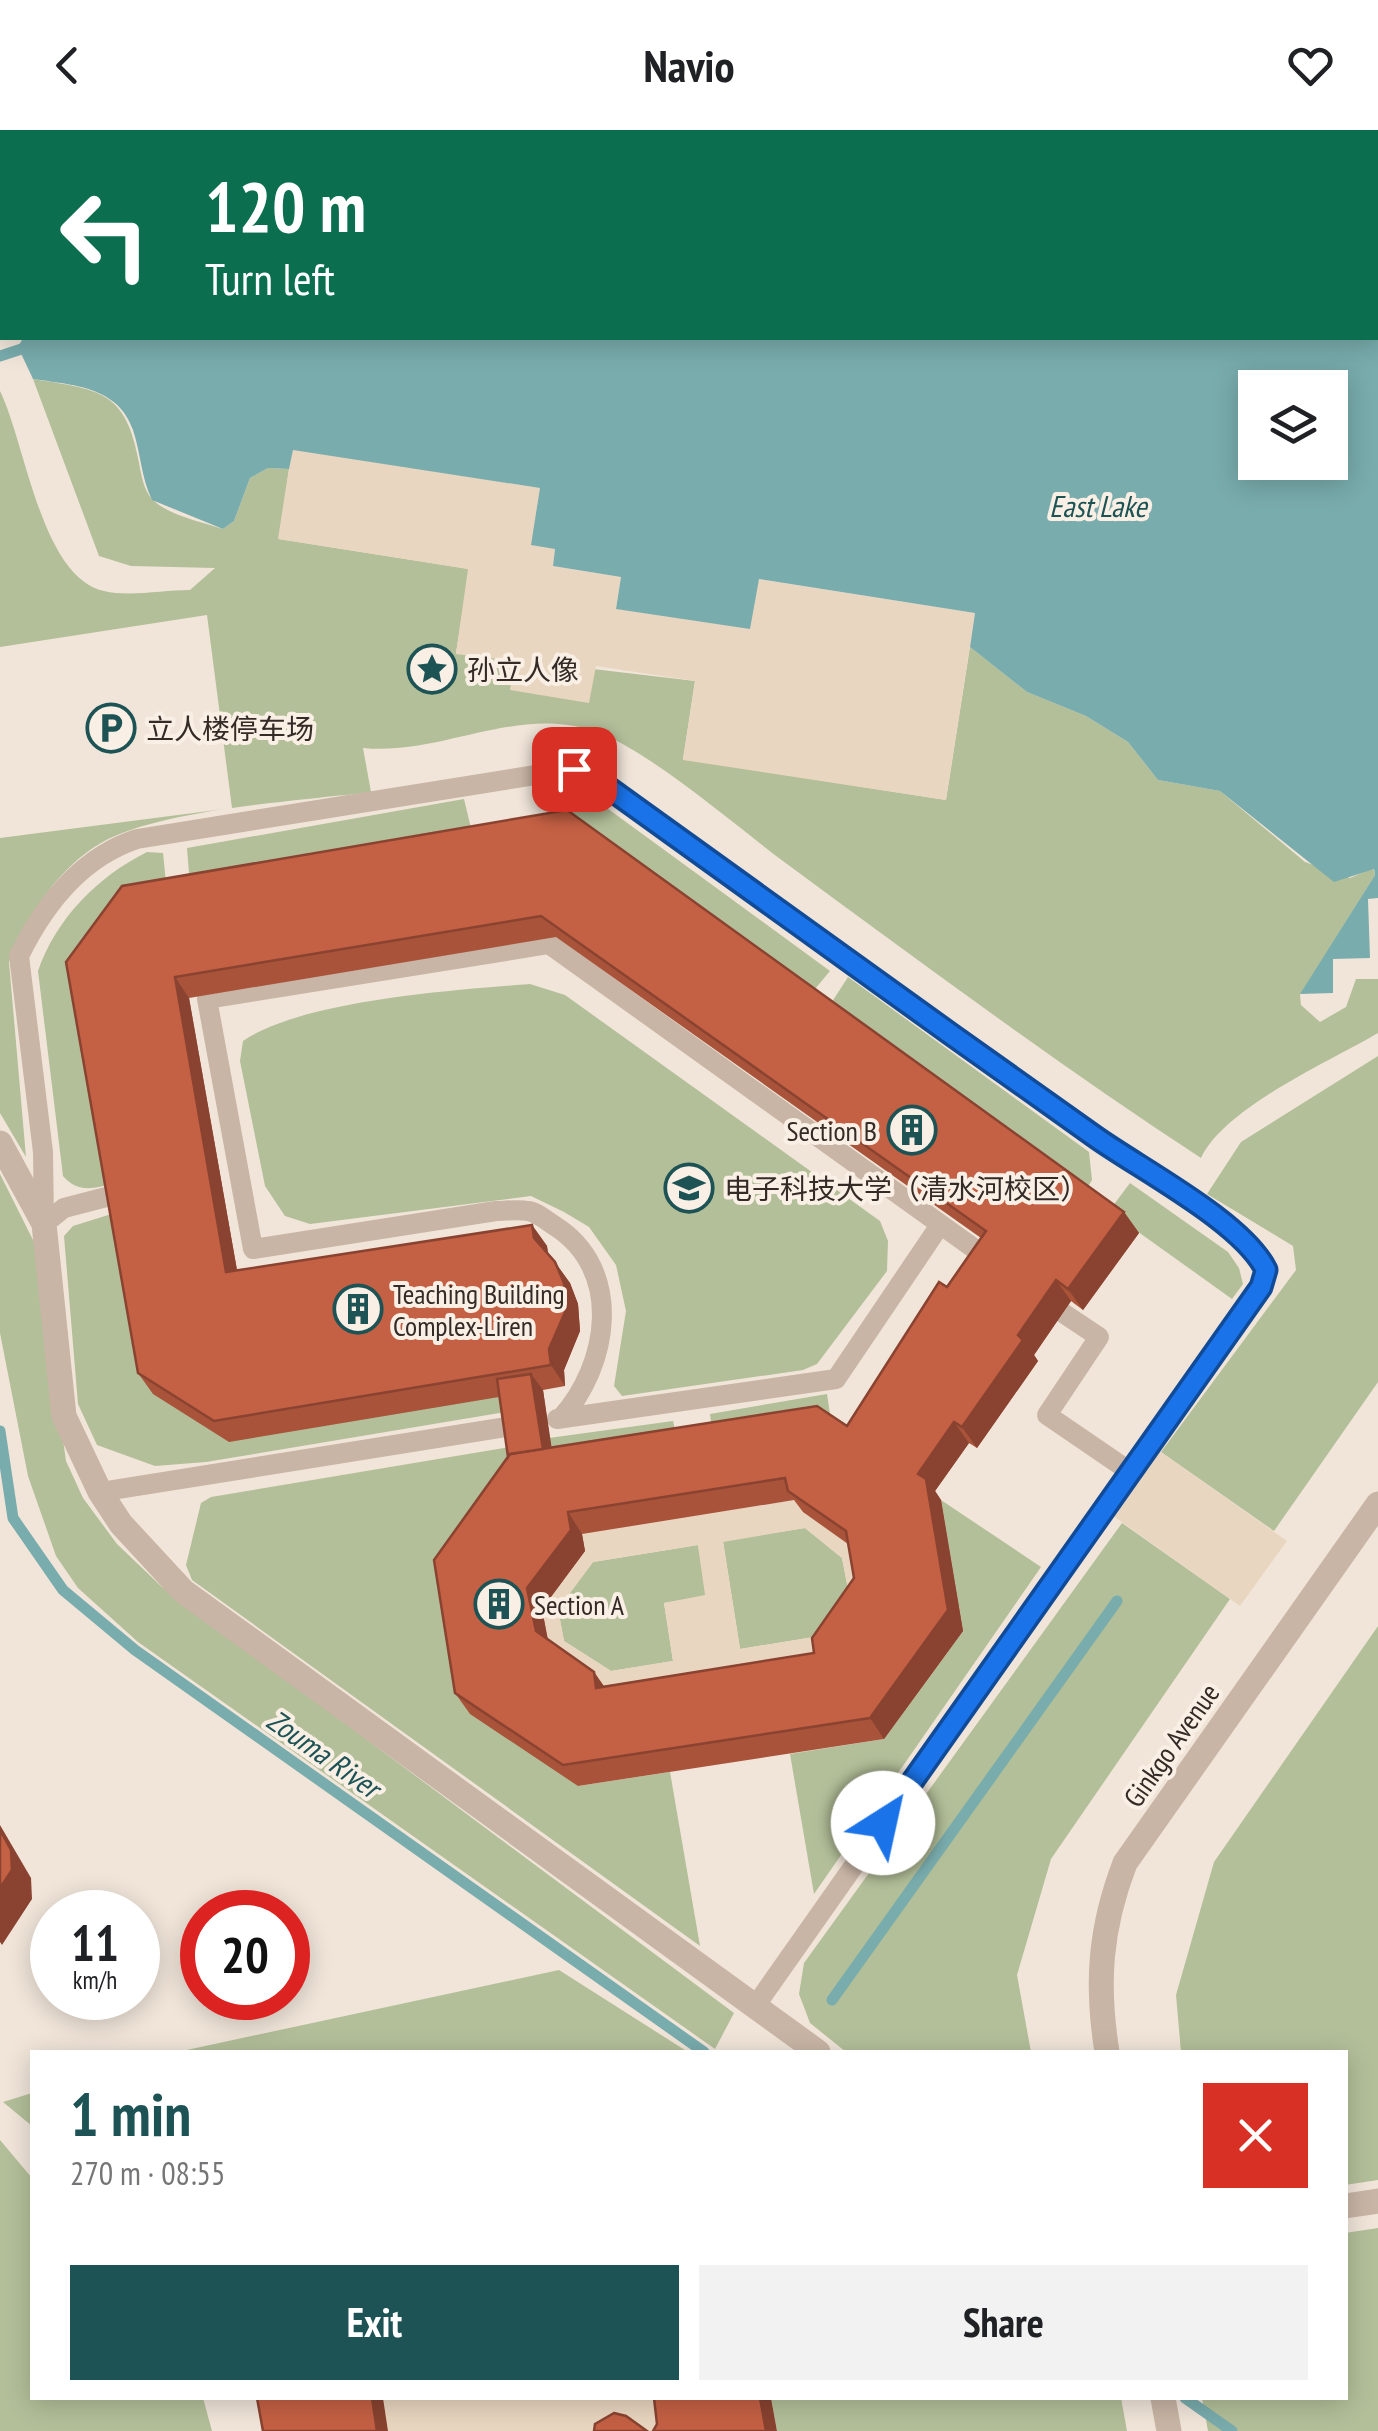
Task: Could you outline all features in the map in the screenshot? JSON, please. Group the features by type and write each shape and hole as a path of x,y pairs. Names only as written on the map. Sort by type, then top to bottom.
{"street":[{"path":"0,1143 44,1224 64,1416 100,1492 171,1582 815,2050"},
{"name":"Ginkgo Avenue","path":"1107,2050 1098,1972 1108,1907 1125,1862 1378,1504"},
{"path":"1348,2206 1378,2202"},
{"path":"1163,2400 1169,2431"}],"lane":[{"path":"44,1224 43,1152 19,956 33,927 82,868 104,850 136,839 574,769 592,776 1113,1150 1190,1200 1258,1253 1266,1270 1261,1287 756,2005"},
{"path":"940,1225 836,1379 554,1419 585,1392 602,1322 597,1275 572,1237 530,1211 496,1211 253,1249 231,1176 206,999 549,944 993,1262"},
{"path":"44,1224 64,1208 118,1194"},
{"path":"1063,1313 1099,1337 1047,1415 1129,1470"},
{"path":"100,1492 512,1426"}],"green space":[{"path":"33,379 93,391 117,407 133,439 147,492 158,505 176,514 223,529 234,521 250,478 268,468 289,469 279,539 469,569 456,653 695,681 683,759 946,800 970,647 1027,692 1086,716 1128,742 1158,780 1220,791 1305,862 1350,878 1373,868 1375,875 1300,995 1301,1005 1320,1022 1346,1007 1356,979 1378,979 1378,1033 1255,1104 1213,1139 1201,1158 992,1014 640,754 594,731 536,724 421,745 363,748 371,792 270,803 158,822 101,843 71,865 46,895 9,962 26,1157 0,1113 0,838 232,808 207,615 0,647 0,391 50,536 83,581 114,593 190,590 215,568 131,566 99,556"},
{"path":"566,787 600,803 830,971 810,995 560,834 553,788"},
{"path":"464,799 476,849 191,898 187,848"},
{"path":"147,852 163,853 168,902 116,1183 81,1187 63,1176 38,971 56,934 80,901 111,874"},
{"path":"848,977 1089,1152 1092,1180 1084,1193 828,1008"},
{"path":"530,984 565,995 880,1221 888,1241 887,1271 817,1364 803,1370 622,1396 614,1386 626,1311 616,1265 589,1227 531,1196 310,1224 285,1216 265,1186 240,1061 243,1041 303,1016 381,999"},
{"path":"1378,1056 1378,1382 1274,1531 1161,1452 1296,1270 1293,1246 1207,1194 1241,1142"},
{"path":"0,1174 36,1246 66,1461 83,1498 117,1544 162,1587 734,2013 715,2049 138,1642 78,1588 56,1556 28,1476 0,1333"},
{"path":"1130,1183 1228,1252 1239,1268 1243,1284 1232,1299 1109,1211"},
{"path":"121,1211 153,1393 508,1396 511,1411 206,1462 155,1466 97,1445 78,1404 64,1236 73,1226"},
{"path":"827,1394 832,1427 714,1446 710,1414"},
{"path":"673,1421 680,1451 555,1470 549,1438"},
{"path":"516,1446 449,1582 578,1786 670,1772 700,1946 192,1580 186,1565 201,1503 211,1497"},
{"path":"941,1500 1041,1567 814,1894 790,1754 884,1739 963,1631"},
{"path":"1122,1523 1230,1599 1051,1859 1017,1975 1031,2050 844,2050 810,2023 799,1994 804,1963"},
{"path":"805,1528 842,1558 849,1594 820,1636 740,1649 723,1541"},
{"path":"698,1545 706,1596 664,1603 673,1661 611,1671 564,1641 558,1609 593,1562"},
{"path":"1378,1626 1378,2180 1348,2185 1348,2050 1181,2050 1176,1995 1214,1862"},
{"path":"559,1970 685,2050 187,2050"},
{"path":"30,2094 30,2124 3,2102"},
{"path":"0,2140 30,2176 30,2400 204,2400 212,2431 0,2431"},
{"path":"1378,2228 1378,2431 1208,2431 1202,2400 1348,2400 1348,2233"},
{"path":"771,2400 1121,2400 1127,2431 777,2431"}],"shaded area":[{"path":"292,449 540,488 555,549 553,566 621,577 616,608 758,579 975,613 946,800 683,760 695,681 596,666 589,703 510,690 514,661 456,654 468,569 278,539"},
{"path":"1148,1443 1287,1541 1240,1606 1102,1508"},
{"path":"800,1499 861,1552 869,1599 826,1659 611,1709 550,1652 542,1609 585,1551 582,1533","holes":["805,1528 842,1558 849,1594 820,1636 740,1649 723,1542","698,1545 705,1595 664,1603 673,1661 611,1671 564,1641 558,1609 593,1562"]},
{"path":"383,2400 665,2400 670,2431 388,2431"}],"water":[{"name":"East Lake","path":"22,340 1378,340 1378,898 1368,899 1370,958 1333,959 1333,993 1300,994 1375,875 1374,869 1334,882 1220,791 1158,780 1128,742 1086,716 1027,692 970,647 975,613 759,579 750,629 616,609 621,577 553,566 555,549 531,545 540,488 293,450 289,469 268,468 250,478 234,521 223,529 152,500 133,430 117,404 92,390 33,379 18,347"}],"building":[{"name":"Teaching Building Complex-Liren","path":"567,810 1124,1212 1068,1289 1056,1280 1018,1335 1023,1340 962,1427 954,1422 918,1474 926,1479 948,1610 870,1718 563,1765 455,1693 434,1560 510,1454 817,1406 847,1426 939,1282 947,1287 986,1231 541,916 175,977 226,1272 532,1225 534,1238 555,1262 564,1283 566,1310 549,1349 551,1365 214,1421 138,1373 66,962 122,886","holes":["785,1478 788,1491 846,1531 854,1578 812,1638 814,1653 596,1688 594,1672 536,1631 527,1588 571,1530 568,1512"]},
{"path":"531,1374 543,1449 508,1457 497,1379"},
{"path":"0,1830 11,1850 12,1870 0,1888"},
{"path":"257,2400 372,2400 377,2431 263,2431"},
{"path":"654,2400 760,2400 766,2431 653,2431 657,2424"},
{"path":"614,2413 626,2416 647,2431 594,2431 595,2424"}],"waterway":[{"path":"0,356 49,340"},
{"name":"Zouma River","path":"0,1431 13,1518 63,1590 135,1650 701,2050"},
{"path":"832,2000 1117,1601"},
{"name":"Zouma River","path":"1188,2400 1232,2431"}],"place":[{"name":"孙立人像","path":"432,669"},
{"name":"立人楼停车场","path":"111,728"},
{"name":"Section B","path":"912,1130"},
{"name":"电子科技大学（清水河校区）","path":"689,1188"},
{"name":"Teaching Building Complex-Liren","path":"358,1309"},
{"name":"Section A","path":"499,1604"}],"route":[{"path":"574,769 592,776 1102,1142 1190,1200 1258,1253 1266,1270 1261,1287 883,1823"}]}
